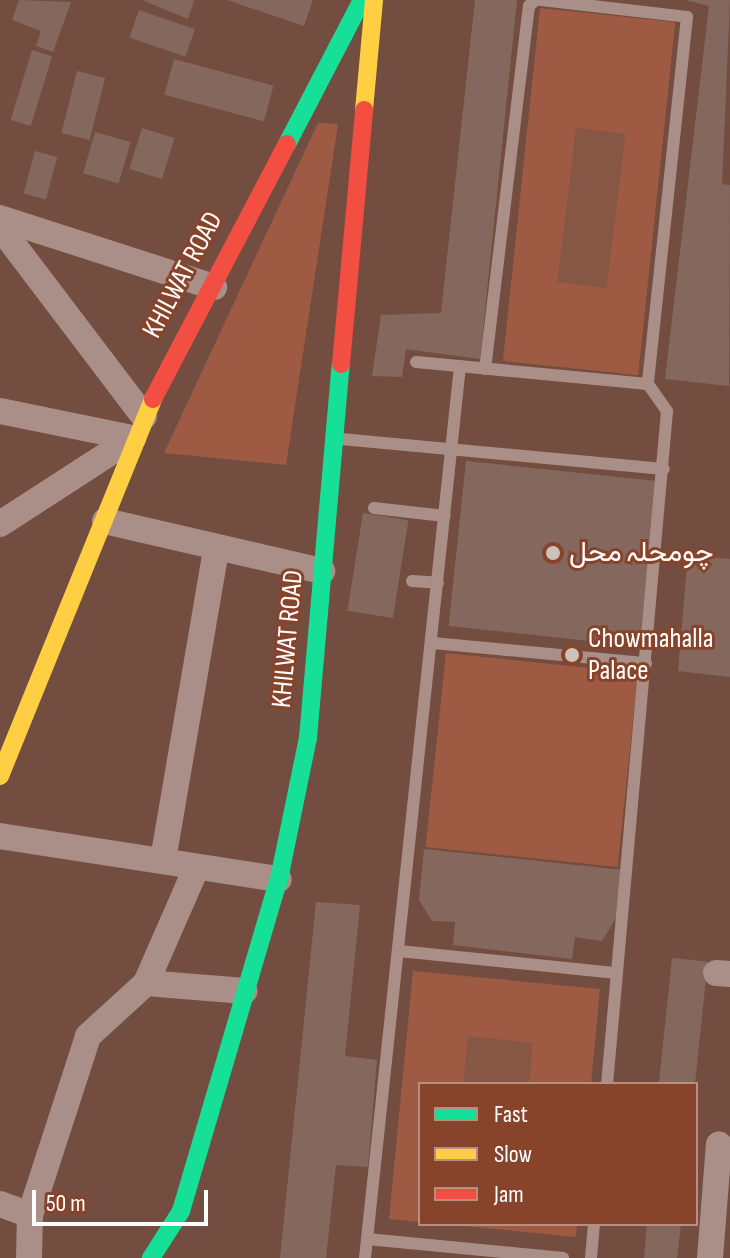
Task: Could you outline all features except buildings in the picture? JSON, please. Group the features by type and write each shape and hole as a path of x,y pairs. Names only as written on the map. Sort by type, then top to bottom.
{"main road":[{"name":"KHILWAT ROAD","path":"138,427 362,0"},
{"name":"KHILWAT ROAD","path":"151,1258 181,1211 279,879 308,738 331,438 374,0"},
{"path":"0,776 105,521 138,427"}],"street":[{"path":"0,218 214,287"},
{"path":"0,227 138,427"},
{"path":"0,411 138,427"},
{"name":"KHILWAT ROAD","path":"0,524 138,427"},
{"path":"105,521 322,571"},
{"path":"163,860 216,549"},
{"path":"0,836 163,860 195,871 279,879"},
{"path":"29,1258 30,1215 88,1036 146,983 195,871"},
{"path":"146,983 245,991"},
{"path":"710,1258 719,1144"},
{"path":"0,1204 30,1215"}],"lane":[{"path":"485,369 529,6 538,0 609,3 682,14 687,22 648,384 667,411 664,469 607,1082"},
{"path":"416,362 648,384"},
{"path":"365,1258 433,643 460,366"},
{"path":"331,438 664,469"},
{"path":"374,508 445,516"},
{"path":"412,581 438,583"},
{"path":"433,643 646,663"},
{"path":"399,951 617,973"},
{"path":"591,1258 594,1226"},
{"path":"367,1239 563,1258"}],"shaded area":[{"path":"540,8 675,22 638,375 503,361"},
{"path":"318,123 338,124 286,465 164,453"},
{"path":"576,128 626,134 607,288 557,282"},
{"path":"446,653 638,673 618,867 426,847"},
{"path":"413,971 600,989 591,1082 418,1082 418,1222 389,1219"},
{"path":"468,1036 533,1043 529,1082 463,1082"},
{"path":"465,1226 577,1226 576,1237"}],"traffic: fast":[{"path":"287,144 362,0"},
{"path":"151,1258 181,1211 279,879 308,738 341,364"}],"traffic: slow":[{"path":"364,110 374,0"},
{"path":"0,776 153,399"}],"traffic: jam":[{"path":"341,364 364,110"},
{"path":"153,399 287,144"}],"place":[{"name":"چومحلہ محل","path":"553,553"},
{"name":"Chowmahalla Palace","path":"572,655"}]}
